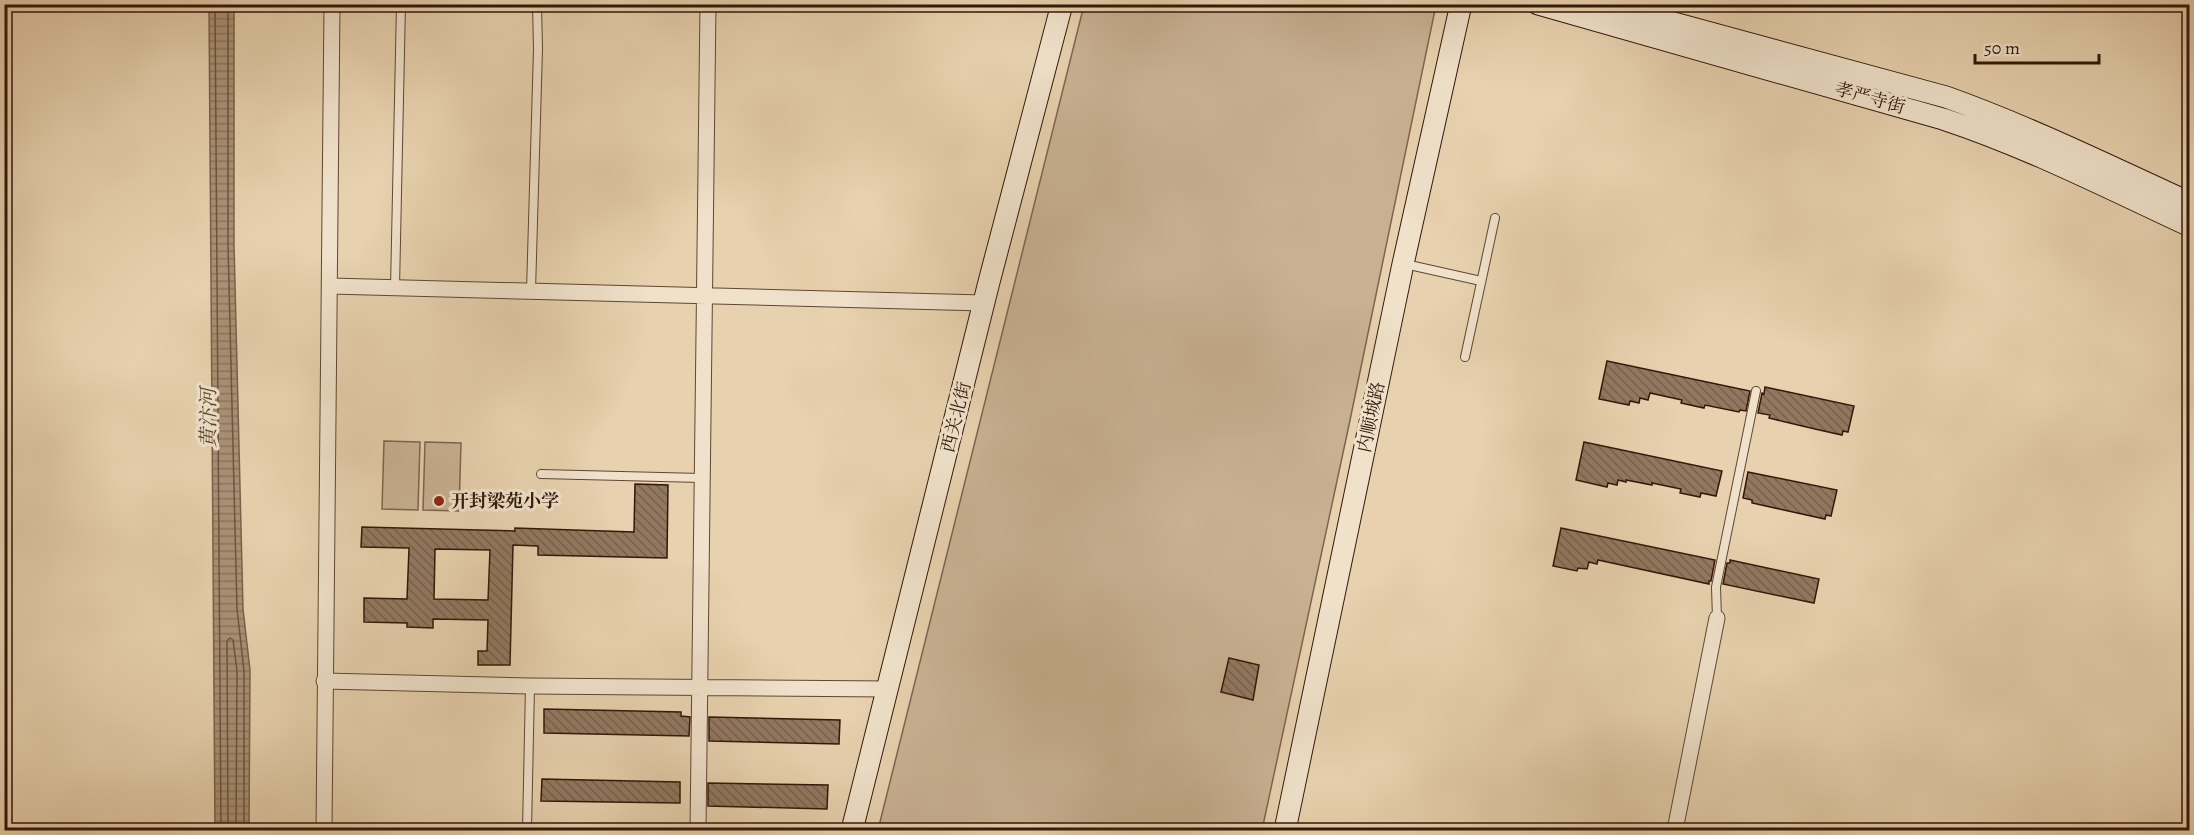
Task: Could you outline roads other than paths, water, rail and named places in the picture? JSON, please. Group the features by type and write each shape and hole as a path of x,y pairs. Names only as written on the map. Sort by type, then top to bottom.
{"street":[{"path":"324,831 332,4"},
{"path":"698,831 708,4"},
{"name":"西关北街","path":"852,831 984,303 1062,4"},
{"name":"内顺城路","path":"1285,831 1403,264 1461,4"},
{"name":"孝严寺街","path":"1538,4 1952,122 2037,154 2190,226"},
{"name":"孝严寺街","path":"1604,4 1946,97 2046,136 2190,203"},
{"path":"330,286 984,303"},
{"path":"1675,831 1717,618"},
{"path":"324,681 530,686 888,689"}],"lane":[{"path":"395,288 401,4"},
{"path":"531,291 538,49 537,4"},
{"path":"1465,357 1495,218"},
{"path":"1403,264 1481,281"},
{"path":"1717,618 1716,587 1756,391"},
{"path":"541,474 701,478"},
{"path":"527,831 530,686"}],"water":[{"path":"209,5 234,5 234,244 243,609 250,670 249,830 215,830"}],"place":[{"name":"开封梁苑小学","path":"439,501"}],"water label":[{"name":"黄汴河","path":"208,418"}]}
